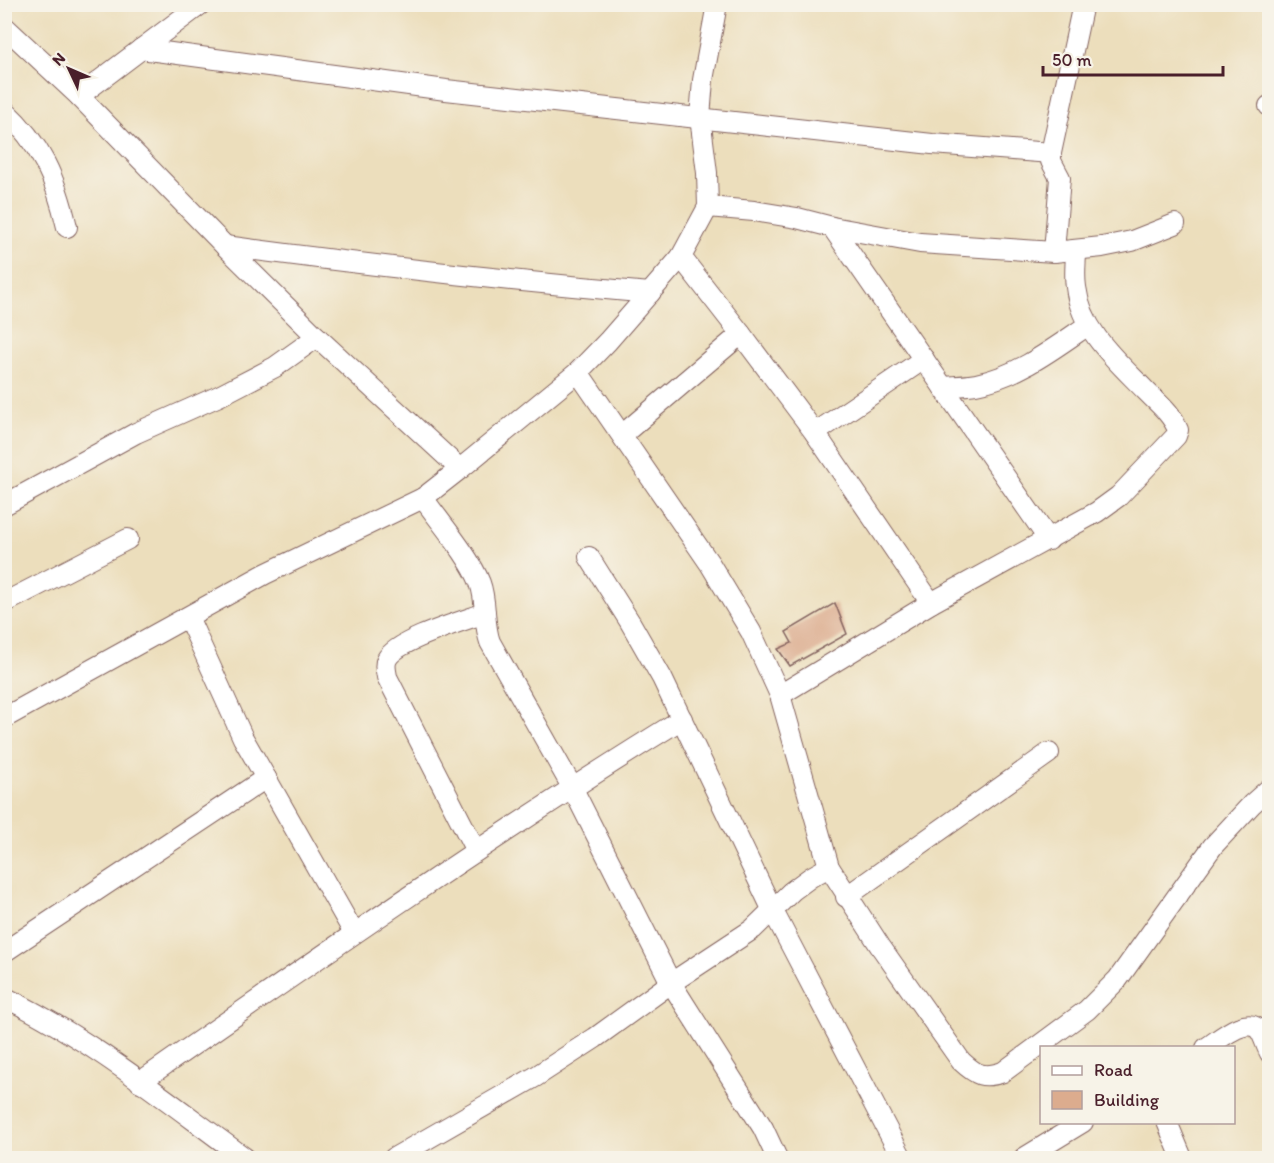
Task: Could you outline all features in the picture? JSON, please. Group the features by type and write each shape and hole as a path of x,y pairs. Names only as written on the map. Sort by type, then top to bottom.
{"street":[{"path":"79,96 201,4"},
{"path":"4,718 265,574 423,498 578,372 681,257 708,207 707,173 700,117 703,80 717,4"},
{"path":"1054,252 1060,178 1051,161 1051,153 1083,4"},
{"path":"4,26 79,96 317,337 460,469"},
{"path":"141,49 446,90 932,144 1051,153"},
{"path":"4,110 42,154 58,191 67,227"},
{"path":"708,207 798,218 832,227 920,243 1054,252 1132,240 1175,224"},
{"path":"832,227 1049,540"},
{"path":"225,246 346,263 650,293"},
{"path":"780,695 931,603 1049,540 1096,512 1119,496 1176,436 1178,430 1172,417 1117,361 1088,325 1080,307 1076,286 1076,250"},
{"path":"681,257 814,434 931,603"},
{"path":"943,387 976,384 1004,376 1050,352 1088,325"},
{"path":"622,435 741,334"},
{"path":"4,505 136,433 219,396 275,367 317,337"},
{"path":"814,434 924,359"},
{"path":"578,372 710,564 751,632 780,695 829,867 846,897 961,1061 974,1073 989,1077 1003,1072 1087,1010 1118,979 1213,846 1269,788"},
{"path":"423,498 473,569 484,599 485,626 490,642 572,787 671,983 763,1128 777,1158"},
{"path":"4,603 128,539"},
{"path":"589,556 662,678 773,911 902,1158"},
{"path":"476,851 387,677 385,666 387,658 395,650 411,641 485,613"},
{"path":"188,617 243,738 354,933"},
{"path":"140,1082 476,851 572,787 682,719"},
{"path":"846,897 1049,753"},
{"path":"4,952 266,778"},
{"path":"394,1158 545,1071 595,1038 671,983 753,929 792,891 829,867"},
{"path":"4,997 29,1009 84,1043 245,1158"},
{"path":"1208,1046 1248,1024 1255,1026 1260,1032 1269,1053"},
{"path":"1027,1158 1080,1124"},
{"path":"1168,1124 1182,1158"}],"building":[{"path":"835,603 847,634 790,666 778,649 792,643 786,632"}]}
